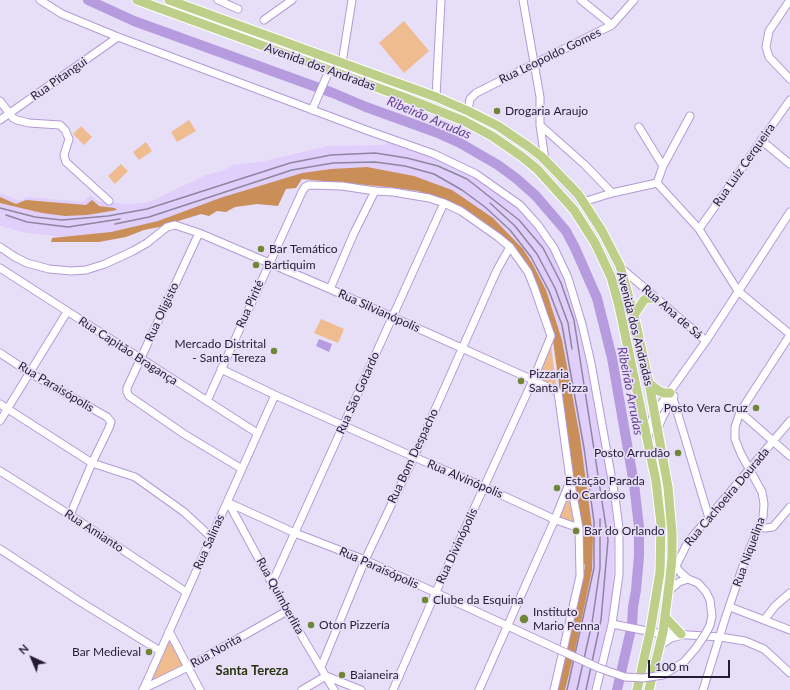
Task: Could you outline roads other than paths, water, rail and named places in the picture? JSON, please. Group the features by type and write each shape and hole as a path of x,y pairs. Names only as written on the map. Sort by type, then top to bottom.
{"main road":[{"name":"Avenida dos Andradas","path":"137,0 328,72 432,107 464,121 487,133 522,156 537,169 574,210 595,243 611,277 619,306 656,481 661,524 660,572 650,632 637,690"},
{"name":"Avenida dos Andradas","path":"169,0 436,97 468,111 510,134 529,147 545,160 578,194 602,231 620,266 634,315 649,382 659,415 657,430 670,511 672,557 663,632 649,690"},
{"path":"432,107 436,103 436,97"},
{"path":"595,243 620,266"},
{"path":"634,315 644,300 647,298 656,299"},
{"path":"649,382 659,392 671,395"},
{"path":"672,557 676,567"},
{"path":"665,617 683,635"}],"street":[{"path":"40,0 62,14 118,37 361,129 434,154 476,174 520,205 538,225 554,248 568,278 582,324 592,370 615,497 618,528 619,575 612,624 596,690"},
{"path":"218,0 238,9"},
{"path":"264,20 292,0"},
{"path":"343,76 342,63 352,0"},
{"path":"436,97 441,0"},
{"path":"523,0 540,97 540,125 545,160"},
{"path":"581,0 612,25"},
{"name":"Rua Leopoldo Gomes","path":"468,111 472,95 612,25 634,0"},
{"path":"790,0 769,31 766,47 769,57 790,79"},
{"name":"Rua Pitangui","path":"0,120 118,37"},
{"path":"312,110 328,72"},
{"name":"Rua Luiz Cerqueira","path":"700,230 790,100"},
{"path":"0,101 9,114 17,120 29,123 60,125 65,130 69,139 64,155 66,162 109,201"},
{"path":"657,183 663,166 690,116"},
{"path":"540,125 612,193"},
{"path":"639,127 663,166"},
{"path":"761,140 790,164"},
{"path":"583,202 612,193 657,183"},
{"path":"657,183 700,230 738,291 790,335"},
{"name":"Rua Pirité","path":"207,401 305,187 312,185 342,186 375,191"},
{"path":"330,289 354,233 375,191 413,195 444,202 461,211 510,247"},
{"name":"Rua São Gotardo","path":"272,583 444,202"},
{"path":"648,438 651,423 659,415 683,374 790,212"},
{"name":"Rua Silvianópolis","path":"0,247 27,263 49,269 71,271 92,268 120,258 147,243 171,225 175,224 199,233 330,289 558,392 570,479"},
{"name":"Rua Oligisto","path":"199,233 127,392 129,396 184,434 242,469"},
{"name":"Rua Divinópolis","path":"393,690 435,594 533,380 550,336 528,272 510,247"},
{"name":"Rua Bom Despacho","path":"321,667 365,560 414,457 497,270 510,247"},
{"name":"Rua Ana de Sá","path":"620,266 656,299 706,341"},
{"name":"Rua Capitão Bragança","path":"0,268 257,433"},
{"path":"0,421 67,312"},
{"name":"Rua Niquelina","path":"703,690 746,560 763,517 764,497 735,439 735,427 740,412 790,335"},
{"name":"Rua Paraisópolis","path":"0,353 30,373 107,417 111,422 110,428 92,463"},
{"name":"Rua Alvinópolis","path":"221,369 344,426 555,519 579,528"},
{"name":"Rua Salinas","path":"143,689 275,395"},
{"path":"671,395 709,518"},
{"path":"0,404 92,463 135,477 184,512 211,537"},
{"path":"740,412 790,456"},
{"path":"659,415 679,418"},
{"name":"Rua Cachoeira Dourada","path":"670,577 688,542 790,421"},
{"path":"70,515 92,463"},
{"name":"Rua Amianto","path":"0,471 70,515 186,592"},
{"path":"479,690 555,519 570,479"},
{"path":"554,690 580,576 579,528 570,479"},
{"name":"Rua Paraisópolis","path":"228,502 295,533 365,560 435,594 599,668 625,677 643,678 663,675 684,662 702,642 710,625 712,616 710,600 706,592 698,583 688,579"},
{"name":"Rua Quimberlita","path":"228,502 272,583 334,690"},
{"path":"759,527 773,527 790,507"},
{"path":"0,549 160,651"},
{"path":"676,567 688,579"},
{"path":"669,591 679,582 688,579"},
{"path":"765,619 775,606 790,593"},
{"path":"730,607 765,619 790,630"},
{"name":"Rua Norita","path":"143,689 188,667 288,611"},
{"path":"612,624 650,632 720,637 745,641 760,646 770,653 790,673"},
{"path":"169,631 200,690"},
{"path":"659,646 671,638 683,635"},
{"path":"302,690 326,676 361,690"}],"waterway":[{"name":"Ribeirão Arrudas","path":"88,0 134,21 333,93 366,107 438,133 460,143 498,165 517,179 536,196 566,231 597,298 612,358 634,484 639,527 639,556 632,625 617,690"}],"railway":[{"path":"0,208 35,217 62,220 108,216 147,209 290,163 331,155 375,153 407,158 438,166 467,179 519,220 543,248 561,283 574,320 608,540 601,620 586,690"},
{"path":"115,224 149,217 292,170 333,163 375,162 405,166 434,174 462,190 485,207 510,230 531,257 549,291 562,325 584,448 594,522 594,568 567,690"},
{"path":"490,203 515,226 537,254 555,288 568,323 572,349"},
{"path":"6,215 27,222 68,227 120,219"},
{"path":"577,690 592,623 600,568 600,519"}],"place":[{"name":"Drogaria Araujo","path":"497,111"},
{"name":"Bar Temático","path":"261,249"},
{"name":"Bartiquim","path":"256,265"},
{"name":"Mercado Distrital - Santa Tereza","path":"274,351"},
{"name":"Pizzaria Santa Pizza","path":"521,381"},
{"name":"Posto Vera Cruz","path":"756,408"},
{"name":"Posto Arrudâo","path":"678,453"},
{"name":"Estação Parada do Cardoso","path":"557,488"},
{"name":"Bar do Orlando","path":"576,531"},
{"name":"Clube da Esquina","path":"425,600"},
{"name":"Instituto Mario Penna","path":"524,619"},
{"name":"Oton Pizzería","path":"311,625"},
{"name":"Bar Medieval","path":"149,652"},
{"name":"Baianeira","path":"342,675"}],"district":[{"name":"Santa Tereza","path":"252,671"}]}
